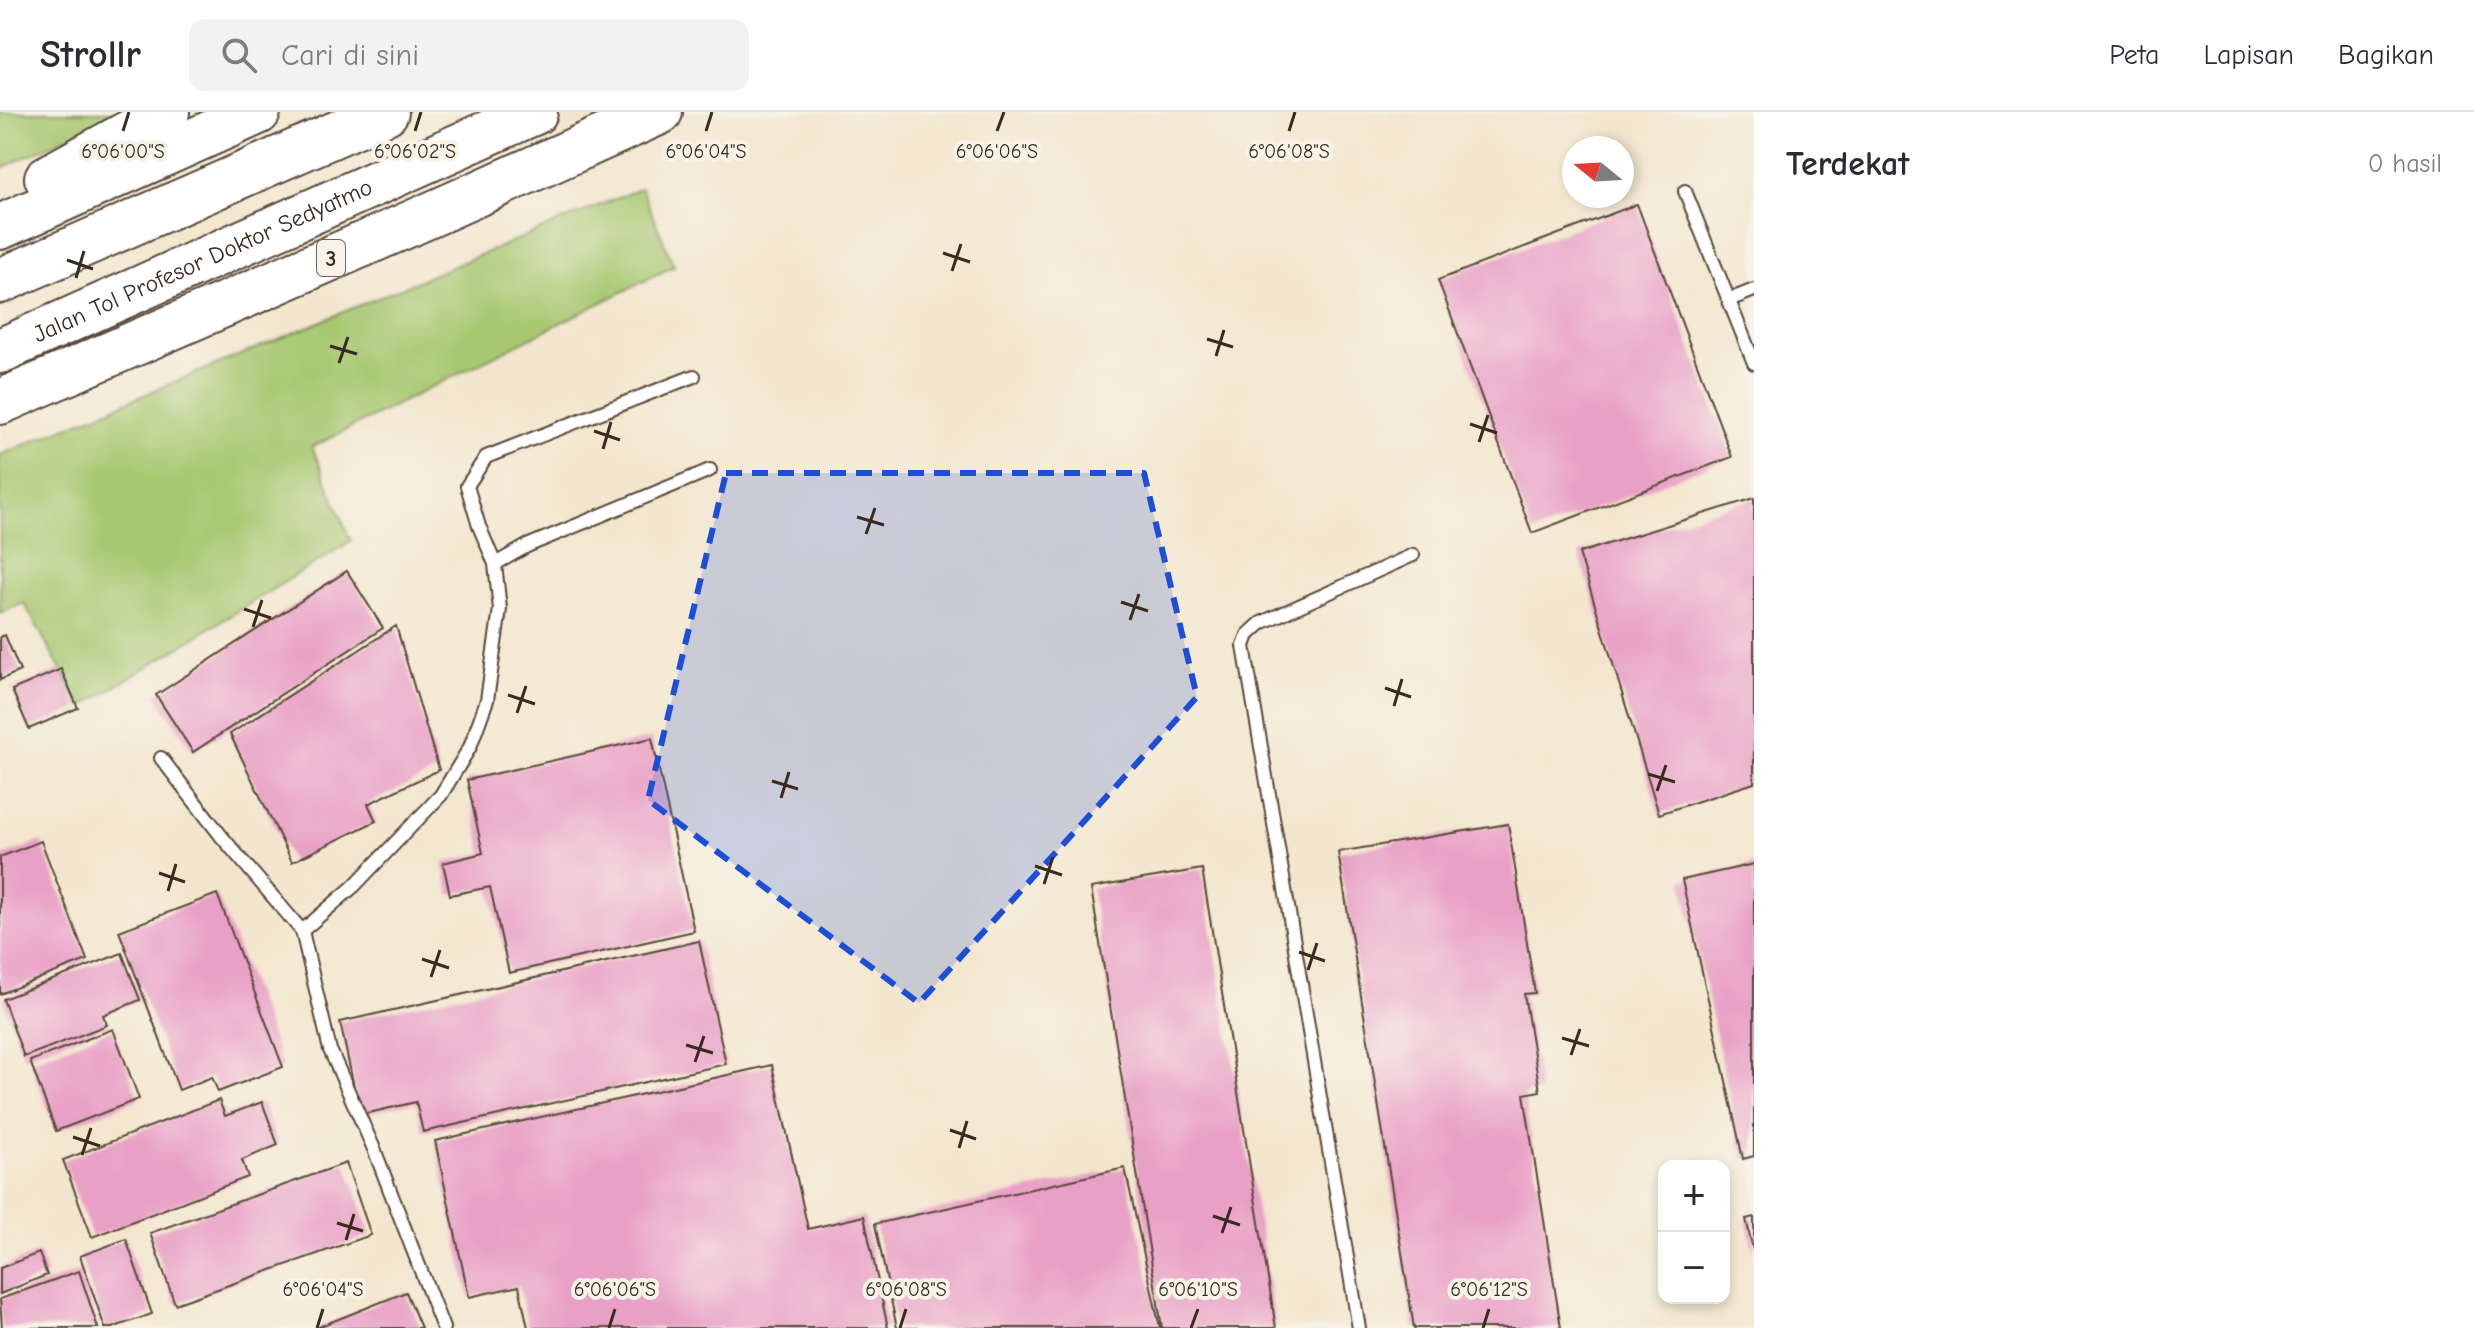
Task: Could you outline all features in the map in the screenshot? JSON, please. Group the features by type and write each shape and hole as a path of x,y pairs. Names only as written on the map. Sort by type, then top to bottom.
{"highway":[{"path":"0,205 167,112"},
{"path":"0,227 258,112"},
{"path":"0,281 386,112"},
{"name":"Jalan Tol Profesor Doktor Sedyatmo","path":"0,351 535,112"},
{"name":"Jalan Tol Profesor Doktor Sedyatmo","path":"0,402 660,112"}],"lane":[{"path":"1685,191 1754,363"},
{"path":"1729,300 1754,290"},
{"path":"302,931 354,886 441,795 470,747 487,700 500,609 495,564 467,486 486,457 694,376"},
{"path":"495,564 527,546 710,470"},
{"path":"1359,1328 1244,646 1248,635 1261,623 1413,555"},
{"path":"161,758 222,837 302,931 330,1050 374,1149 443,1328"}],"highlighted area":[{"path":"726,473 1144,473 1197,697 919,1003 648,800"}],"green space":[{"path":"0,112 120,112 0,169"},
{"path":"641,188 674,266 312,447 351,541 82,707 24,603 0,613 0,455"}],"building":[{"path":"1637,204 1732,457 1532,533 1438,280 1627,208 1634,208"},
{"path":"1754,498 1754,783 1659,814 1579,553"},
{"path":"347,571 383,628 193,752 156,695"},
{"path":"396,626 439,770 368,804 376,821 292,862 230,734"},
{"path":"5,635 20,671 0,680 0,637"},
{"path":"61,669 78,708 29,729 12,690"},
{"path":"652,738 694,931 509,973 490,887 450,895 443,863 483,853 467,780"},
{"path":"1508,824 1535,993 1524,994 1540,1091 1524,1094 1561,1328 1414,1328 1338,852"},
{"path":"41,841 87,960 0,994 0,857"},
{"path":"1754,864 1754,1156 1743,1159 1682,880"},
{"path":"1202,869 1276,1328 1162,1328 1091,888"},
{"path":"217,894 283,1067 218,1092 212,1077 179,1090 119,931"},
{"path":"699,941 726,1064 423,1132 416,1102 360,1115 340,1022"},
{"path":"122,953 140,1000 103,1015 107,1025 24,1057 3,999"},
{"path":"113,1029 139,1099 56,1131 30,1061"},
{"path":"772,1065 808,1229 864,1216 888,1328 528,1328 519,1286 469,1297 435,1141"},
{"path":"219,1100 225,1116 262,1102 278,1145 242,1160 248,1177 92,1237 63,1160"},
{"path":"346,1163 371,1235 175,1304 150,1233"},
{"path":"1125,1168 1160,1328 897,1328 875,1224"},
{"path":"1754,1217 1754,1250 1753,1250 1746,1219"},
{"path":"126,1239 152,1314 105,1328 80,1256"},
{"path":"39,1253 47,1275 0,1294 0,1268"},
{"path":"79,1271 98,1328 2,1328 0,1299"},
{"path":"406,1292 421,1328 316,1328"}]}
